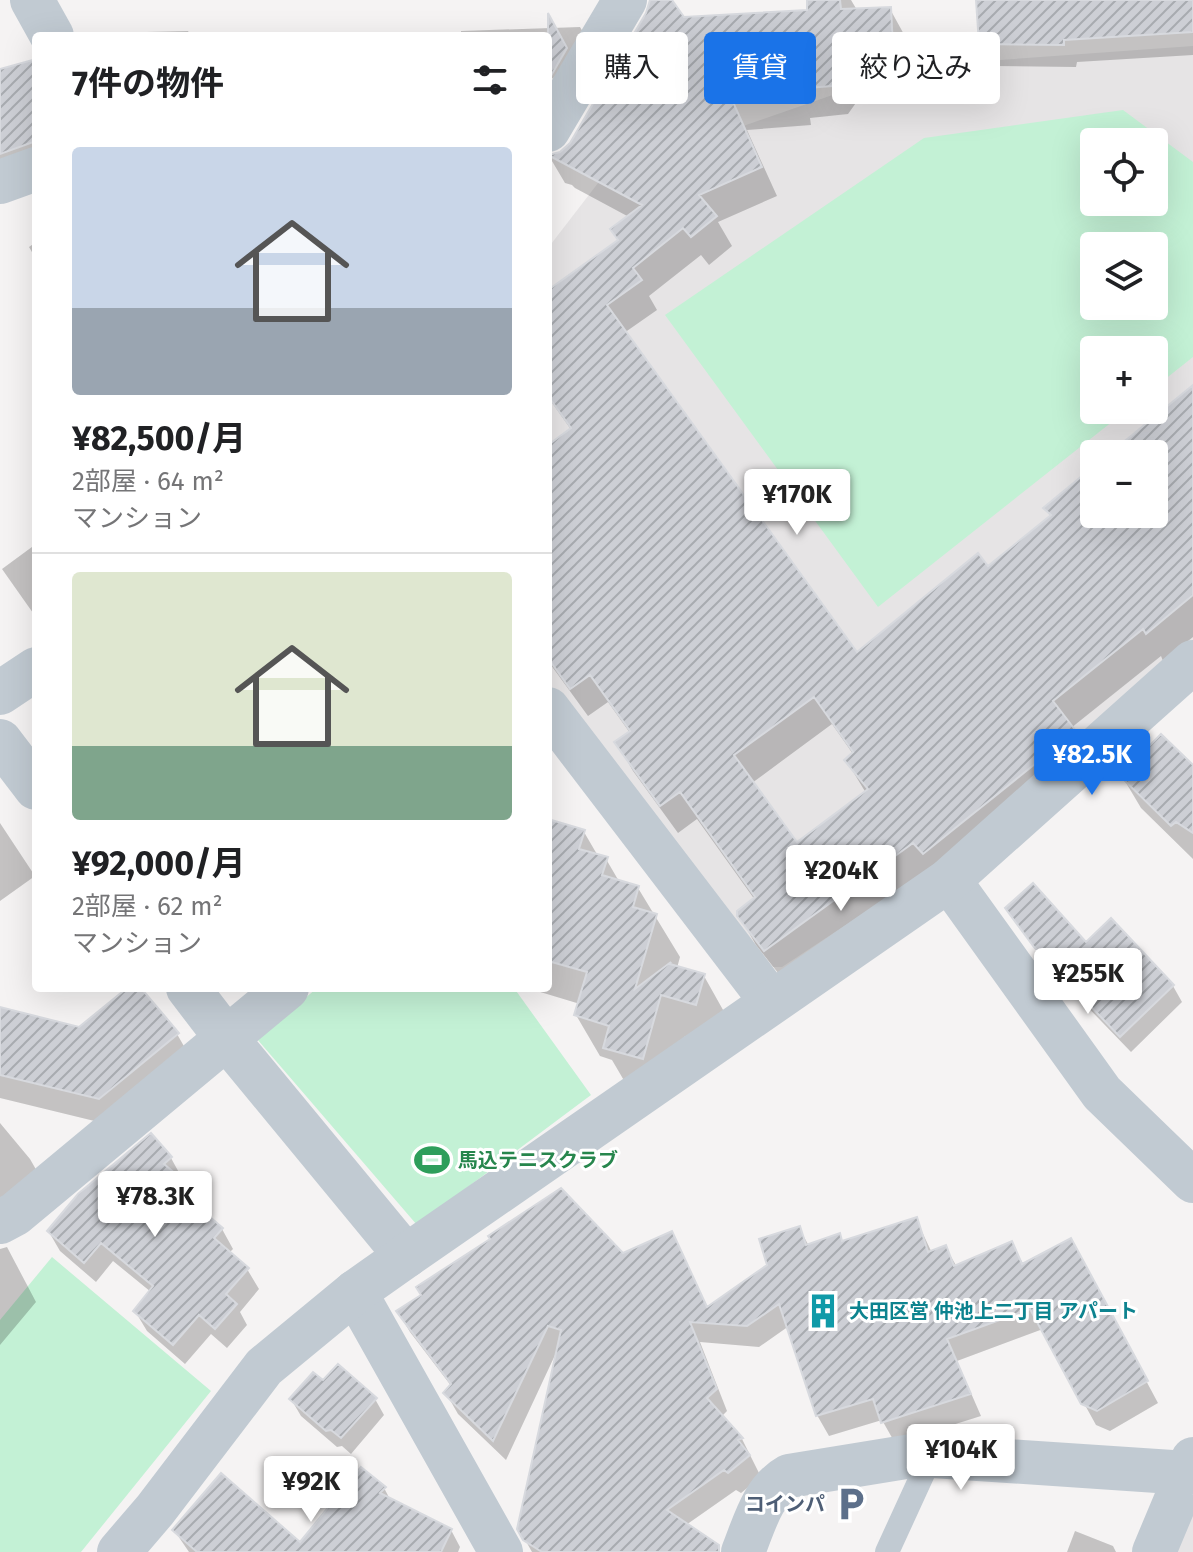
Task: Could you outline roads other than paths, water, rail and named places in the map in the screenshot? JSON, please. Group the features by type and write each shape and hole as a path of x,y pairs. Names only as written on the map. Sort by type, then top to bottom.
{"street":[{"path":"32,0 50,32"},
{"path":"552,123 625,0"},
{"path":"0,182 32,170"},
{"path":"119,1552 155,1510 264,1367 355,1292 949,880 1193,662"},
{"path":"0,693 32,672"},
{"path":"556,738 771,1001"},
{"path":"0,741 32,783"},
{"path":"949,880 1102,1093 1193,1181"},
{"path":"191,992 406,1256"},
{"path":"0,1222 15,1214 282,992"},
{"path":"355,1292 495,1549"},
{"path":"743,1552 766,1496 779,1481 789,1476 918,1455 1190,1466 1154,1552"}],"lane":[{"path":"887,1552 931,1456"}],"place":[{"name":"馬込テニスクラブ","path":"432,1160"},
{"name":"大田区営 仲池上二丁目 アパート","path":"823,1311"},
{"name":"コインパ","path":"851,1504"}]}
